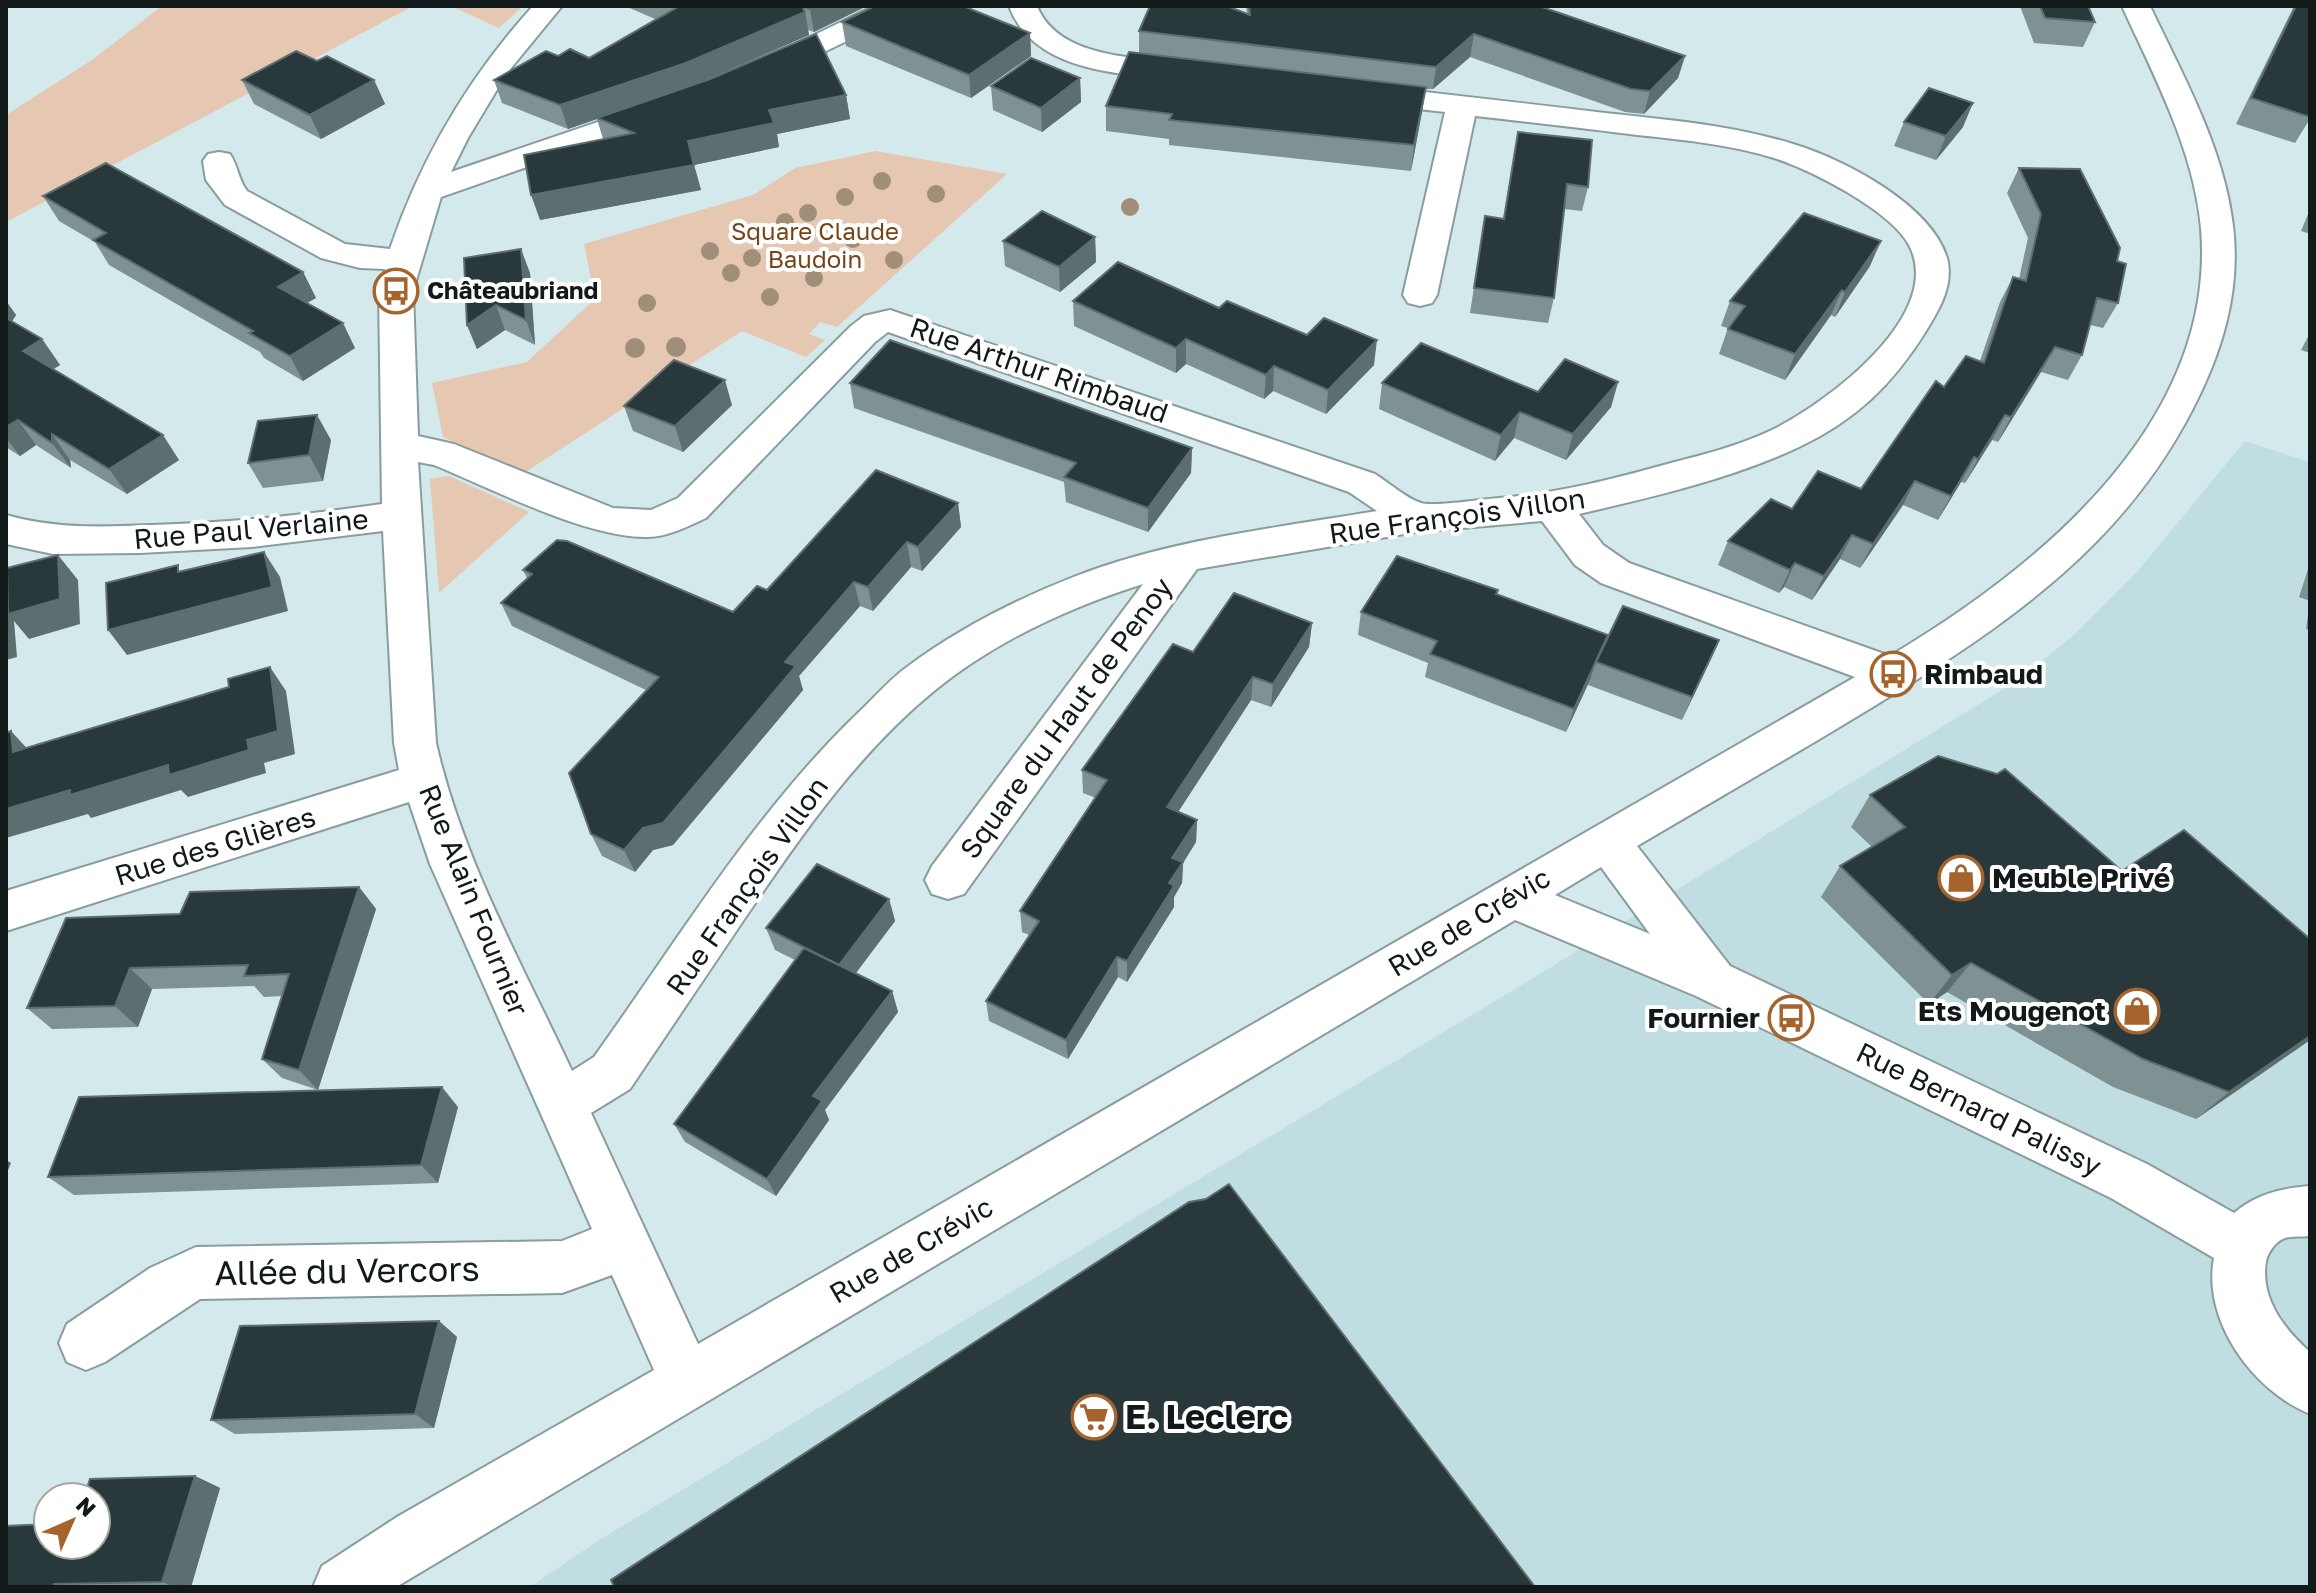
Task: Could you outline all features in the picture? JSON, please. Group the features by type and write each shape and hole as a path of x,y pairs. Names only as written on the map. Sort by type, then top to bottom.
{"street":[{"name":"Rue Alain Fournier","path":"548,6 482,86 436,173 403,260 396,291 401,515 415,743 423,780 453,864 687,1381"},
{"path":"743,79 896,6"},
{"path":"1023,6 1024,16 1038,34 1067,50 1112,63 1222,76"},
{"name":"Rue de Crévic","path":"343,1587 418,1538 1606,840 1744,765 1967,628 2082,536 2146,458 2171,414 2210,321 2217,282 2219,254 2216,224 2200,155 2136,6"},
{"name":"Rue François Villon","path":"561,1104 612,1073 790,816 837,760 919,680 967,647 1034,610 1093,585 1185,557 1416,518 1552,507 1739,457 1786,438 1833,412 1872,379 1909,335 1927,302 1932,279 1931,261 1926,246 1914,229 1869,190 1787,152 1718,135 1331,90"},
{"path":"436,173 531,153 690,100"},
{"path":"1420,295 1462,105"},
{"path":"219,161 222,180 236,198 319,243 345,255 403,260"},
{"name":"Rue Arthur Rimbaud","path":"399,446 441,453 609,521 651,524 692,508 863,334 876,324 890,321 1362,483 1416,518"},
{"path":"1552,507 1589,555 1615,573 1893,674"},
{"name":"Rue Paul Verlaine","path":"6,529 60,540 180,540 264,534 401,515"},
{"name":"Square du Haut de Penoy","path":"948,880 1185,557"},
{"name":"Rue des Glières","path":"6,911 423,780"},
{"name":"Rue Bernard Palissy","path":"1606,840 1713,981"},
{"name":"Rue Bernard Palissy","path":"1512,898 1713,981 2115,1174 2241,1245"},
{"path":"2310,1211 2273,1216 2253,1228 2241,1245 2237,1269 2240,1294 2257,1333 2288,1368 2310,1386"},
{"name":"Allée du Vercors","path":"86,1343 169,1287 196,1273 562,1267 586,1260 623,1241"}],"shaded area":[{"path":"2245,441 2310,462 2310,1587 530,1587 599,1540 1520,986 2020,679 2076,633 2137,572"}],"green space":[{"path":"162,6 413,6 6,222 6,115 92,60"},
{"path":"451,6 523,6 499,28"},
{"name":"Square Claude Baudoin","path":"876,151 1007,174 837,327 820,322 809,334 825,340 806,357 742,331 524,473 443,437 432,383 527,362 595,299 584,244 753,195 795,168"},
{"path":"449,476 529,512 439,593 430,479"}],"building":[{"path":"672,6 802,6 805,12 686,63 560,105 494,80 546,51 558,56 570,49 589,58 676,8"},
{"path":"875,6 963,6 1030,33 969,75 842,22"},
{"path":"1150,6 1227,6 1250,15 1249,6 1539,6 1685,56 1650,91 1631,89 1474,34 1436,67 1139,31"},
{"path":"2040,6 2088,6 2095,22 2045,18"},
{"path":"2296,6 2310,6 2310,117 2251,98"},
{"path":"816,34 846,95 769,110 774,123 688,141 694,165 531,195 524,155 634,133 597,118 710,79"},
{"path":"296,51 317,61 327,56 374,80 310,115 242,80"},
{"path":"1129,52 1426,87 1414,145 1169,120 1172,114 1106,106"},
{"path":"1031,58 1080,78 1041,108 991,86"},
{"path":"1929,88 1973,103 1946,136 1904,122"},
{"path":"1518,132 1592,140 1588,187 1567,184 1554,298 1474,288 1485,216 1504,219"},
{"path":"106,163 303,272 278,287 343,323 290,356 249,333 253,331 93,240 106,233 43,196"},
{"path":"2019,168 2080,169 2120,248 2117,261 2126,264 2118,303 2097,298 2082,355 2055,347 2011,417 2005,415 1978,459 1974,457 1951,496 1915,481 1873,544 1852,535 1824,576 1795,563 1790,570 1728,541 1771,499 1792,509 1818,471 1861,489 1936,381 1944,387 1966,356 1984,363 2013,277 2026,281 2041,214"},
{"path":"1042,211 1095,237 1059,267 1003,241"},
{"path":"1804,213 1881,241 1795,354 1728,329 1745,306 1730,301"},
{"path":"521,249 526,320 496,305 467,325 464,258"},
{"path":"1118,262 1219,308 1227,301 1307,335 1324,318 1377,340 1328,390 1274,366 1266,375 1186,339 1176,348 1073,301"},
{"path":"6,318 42,339 23,351 163,435 109,469 52,434 52,443 18,420 6,427"},
{"path":"890,340 1192,448 1148,508 1064,477 1076,463 850,383"},
{"path":"1421,343 1538,392 1565,359 1618,382 1573,434 1520,412 1501,435 1382,383"},
{"path":"674,360 725,380 675,426 624,406"},
{"path":"317,415 309,455 248,463 258,421"},
{"path":"876,470 958,503 918,547 907,542 868,587 854,582 785,662 796,666 663,823 643,828 624,850 591,834 569,773 659,677 501,603 532,574 523,570 557,540 567,541 733,612 757,586 767,590"},
{"path":"264,552 272,587 108,630 106,583 178,565 178,572"},
{"path":"58,555 60,599 8,614 7,568"},
{"path":"1397,556 1498,590 1496,594 1608,635 1574,709 1430,654 1437,641 1361,612"},
{"path":"1234,593 1312,623 1273,684 1253,677 1167,807 1197,820 1172,858 1183,862 1169,883 1174,886 1127,961 1117,957 1066,1040 986,1001 1039,921 1020,911 1107,780 1082,770 1173,644 1193,652"},
{"path":"1623,606 1719,640 1692,697 1596,662"},
{"path":"270,667 278,731 247,740 249,750 169,775 168,765 70,795 70,790 6,809 6,733 11,731 13,752 229,687 228,679"},
{"path":"1938,756 1997,774 2005,769 2122,871 2184,830 2310,939 2310,1036 2229,1092 2143,1059 1971,963 1952,975 1840,866 1905,827 1870,795"},
{"path":"817,864 889,899 839,965 766,928"},
{"path":"359,887 299,1070 262,1059 289,974 244,976 248,965 130,968 115,1006 27,1008 66,918 180,914 190,892"},
{"path":"804,948 892,991 813,1096 822,1101 767,1179 674,1124"},
{"path":"442,1087 421,1165 48,1177 79,1097"},
{"name":"E. Leclerc","path":"1229,1184 1535,1587 614,1587 611,1580 1189,1202 1206,1199"},
{"path":"439,1321 415,1414 211,1420 240,1326"},
{"path":"195,1476 162,1582 6,1587 6,1526 32,1525 32,1561 112,1561 112,1481 90,1479"}],"place":[{"name":"Châteaubriand","path":"396,291"},
{"name":"Rimbaud","path":"1893,674"},
{"name":"Meuble Privé","path":"1961,878"},
{"name":"Ets Mougenot","path":"2137,1011"},
{"name":"Fournier","path":"1791,1018"},
{"name":"E. Leclerc","path":"1094,1417"}]}
